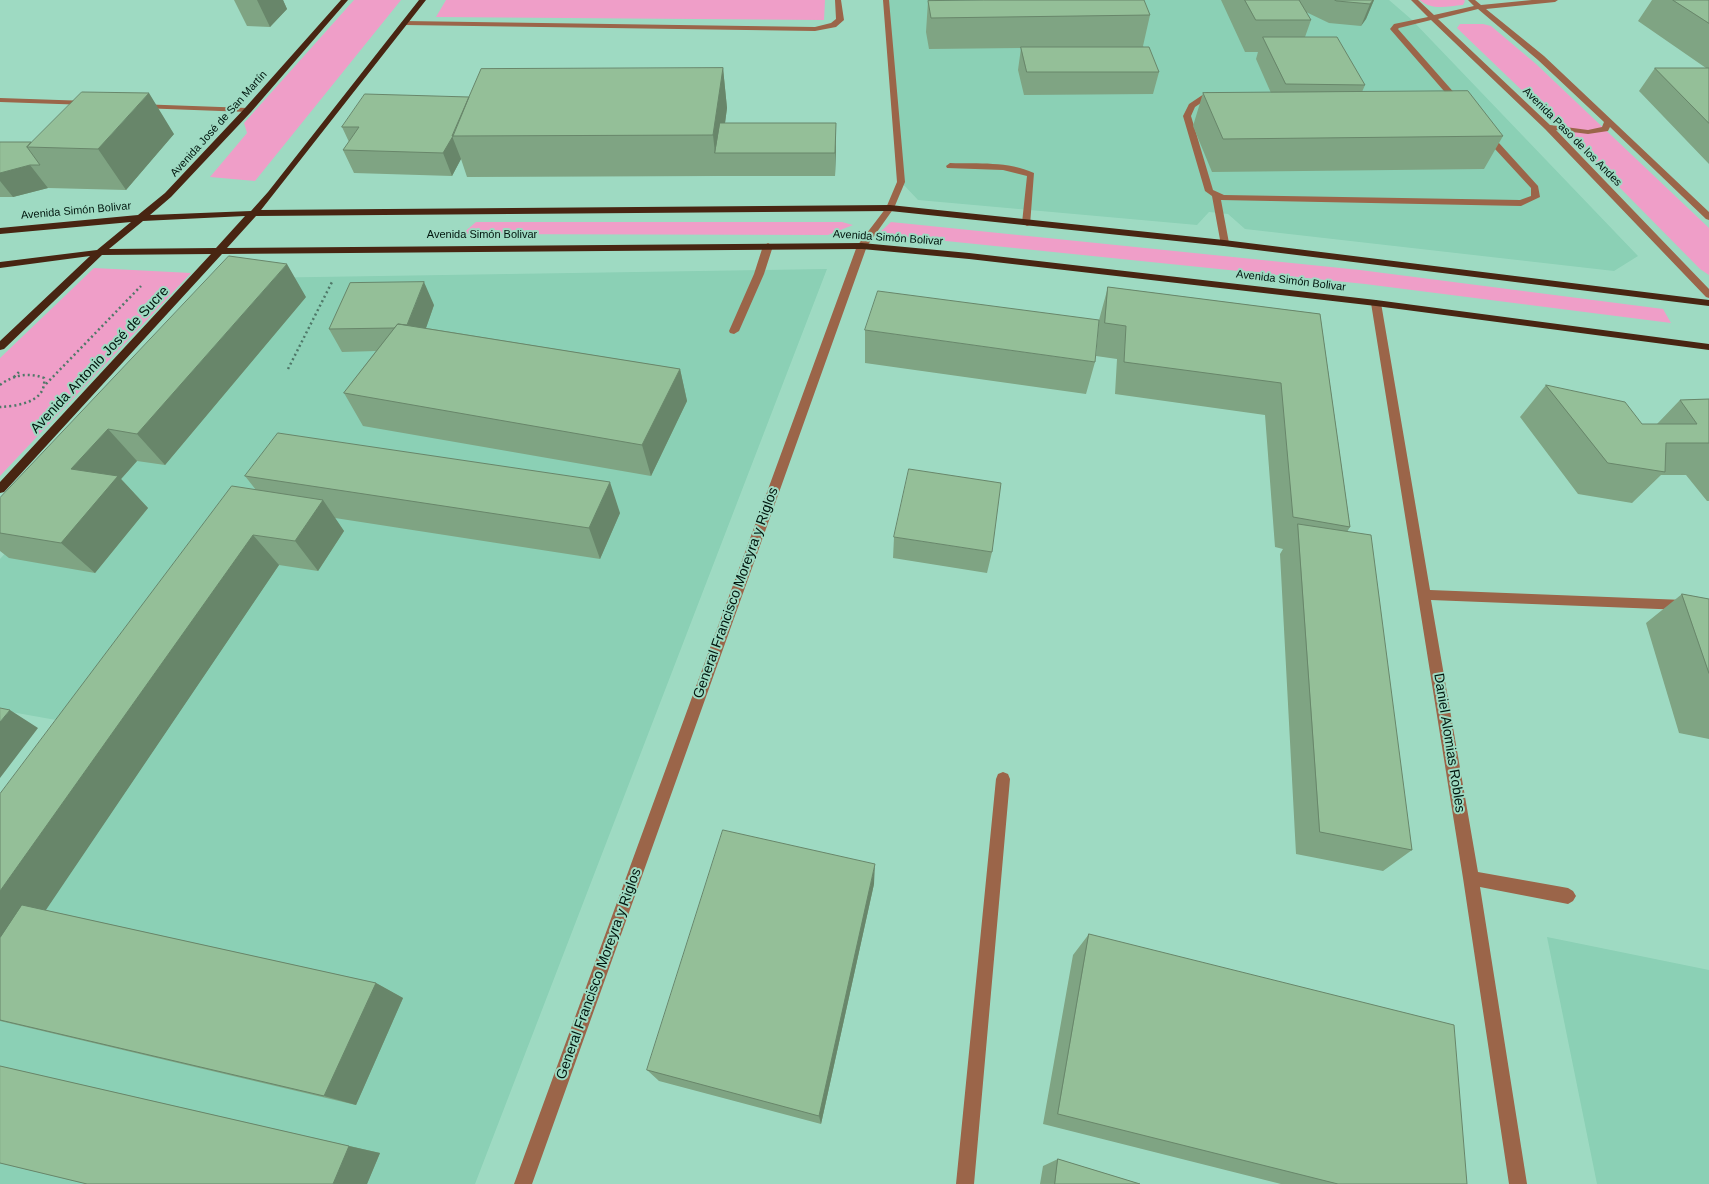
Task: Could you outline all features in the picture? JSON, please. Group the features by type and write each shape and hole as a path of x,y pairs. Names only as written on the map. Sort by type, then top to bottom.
{"main road":[{"name":"Avenida José de San Martín","path":"100,252 173,190 248,110 345,0"},
{"path":"220,250 271,194 423,0"},
{"name":"Avenida Simón Bolivar","path":"0,231 140,218 253,213 890,208 1224,244 1709,303"},
{"name":"Avenida Simón Bolivar","path":"0,265 100,252 349,248 862,246 969,256 1376,303 1709,347"},
{"name":"Avenida Antonio José de Sucre","path":"0,490 220,250"},
{"path":"0,346 100,252"}],"street":[{"path":"405,23 815,29 833,25 840,20 838,0"},
{"name":"General Francisco Moreyra y Riglos","path":"523,1184 862,246 890,208 901,182 886,0"},
{"name":"Avenida Paso de los Andes","path":"1414,0 1434,17 1548,128 1709,295"},
{"path":"1471,0 1541,58 1709,217"},
{"path":"1468,114 1394,28 1434,17 1480,8 1556,0"},
{"path":"1210,94 1192,106 1187,116 1209,191 1216,196 1230,199 1521,203 1536,197 1534,188 1481,128"},
{"path":"0,100 99,104"},
{"path":"129,105 248,110"},
{"path":"1548,128 1588,132 1605,129 1608,122"},
{"path":"950,166 1011,168 1031,175 1027,223"},
{"path":"1216,196 1224,244"},
{"path":"734,331 759,274 768,246"},
{"name":"Daniel Alomias Robles","path":"1376,303 1471,878 1518,1184"},
{"path":"1424,595 1709,606"},
{"path":"965,1184 1003,779"},
{"path":"1471,878 1568,896"}],"path":[{"path":"288,369 349,248"},
{"path":"0,407 24,404 43,391 46,384 141,286"},
{"path":"0,385 14,377 26,374 37,374 44,378 46,384"}],"shaded area":[{"path":"354,0 401,0 255,181 210,177 247,133 244,123"},
{"path":"446,0 825,0 824,20 436,17"},
{"path":"886,0 1389,0 1411,19 1638,256 1614,271 1245,229 1228,214 1209,212 1197,225 918,200 901,182"},
{"path":"1420,0 1465,1 1463,5 1435,7"},
{"path":"1460,24 1491,26 1536,64 1709,228 1709,275 1700,269 1559,126 1457,28"},
{"path":"476,222 842,222 853,225 828,235 462,234"},
{"path":"891,222 1360,270 1663,309 1671,323 1365,284 878,234"},
{"path":"94,268 191,273 0,476 0,358"},
{"path":"827,269 475,1184 0,1184 0,796 56,720 0,710 0,559 252,278"},
{"path":"1547,937 1709,970 1709,1184 1597,1184"}],"building":[{"path":"1144,0 1150,15 931,18 928,1"},
{"path":"1245,0 1299,0 1311,20 1256,20"},
{"path":"1335,0 1373,0 1370,4"},
{"path":"1673,0 1709,0 1709,23"},
{"path":"1263,37 1337,37 1365,85 1286,84"},
{"path":"1021,47 1149,47 1159,72 1027,72"},
{"path":"723,68 713,135 452,136 481,69"},
{"path":"1655,68 1709,68 1709,123"},
{"path":"1468,91 1503,136 1223,139 1203,93"},
{"path":"82,92 149,93 98,149 27,147"},
{"path":"365,94 469,97 453,136 443,153 343,150 359,127 342,127"},
{"path":"720,123 836,123 835,153 715,153"},
{"path":"0,142 31,142 27,147 40,165 30,165 0,173"},
{"path":"229,256 287,264 137,434 108,429 71,469 118,476 61,543 0,533 0,498"},
{"path":"424,282 407,325 398,324 394,328 329,329 350,283"},
{"path":"1108,287 1320,314 1350,527 1293,517 1281,383 1124,362 1126,326 1105,323"},
{"path":"878,291 1099,320 1095,362 865,330"},
{"path":"398,324 680,369 642,445 344,393"},
{"path":"1546,385 1625,402 1642,424 1697,424 1680,400 1709,399 1709,443 1666,443 1665,472 1608,463"},
{"path":"278,433 610,482 589,528 245,476"},
{"path":"909,469 1001,483 992,552 894,537"},
{"path":"232,486 323,500 295,541 253,535 0,891 0,794"},
{"path":"1298,524 1371,535 1412,850 1320,832"},
{"path":"1682,594 1709,599 1709,673"},
{"path":"0,708 10,710 0,722"},
{"path":"723,830 875,864 819,1116 647,1070"},
{"path":"22,905 376,983 324,1096 0,1020 0,938"},
{"path":"1089,934 1454,1025 1467,1184 1338,1184 1058,1114"},
{"path":"0,1066 349,1146 333,1184 87,1184 0,1163"},
{"path":"1058,1159 1140,1184 1055,1184"}]}
